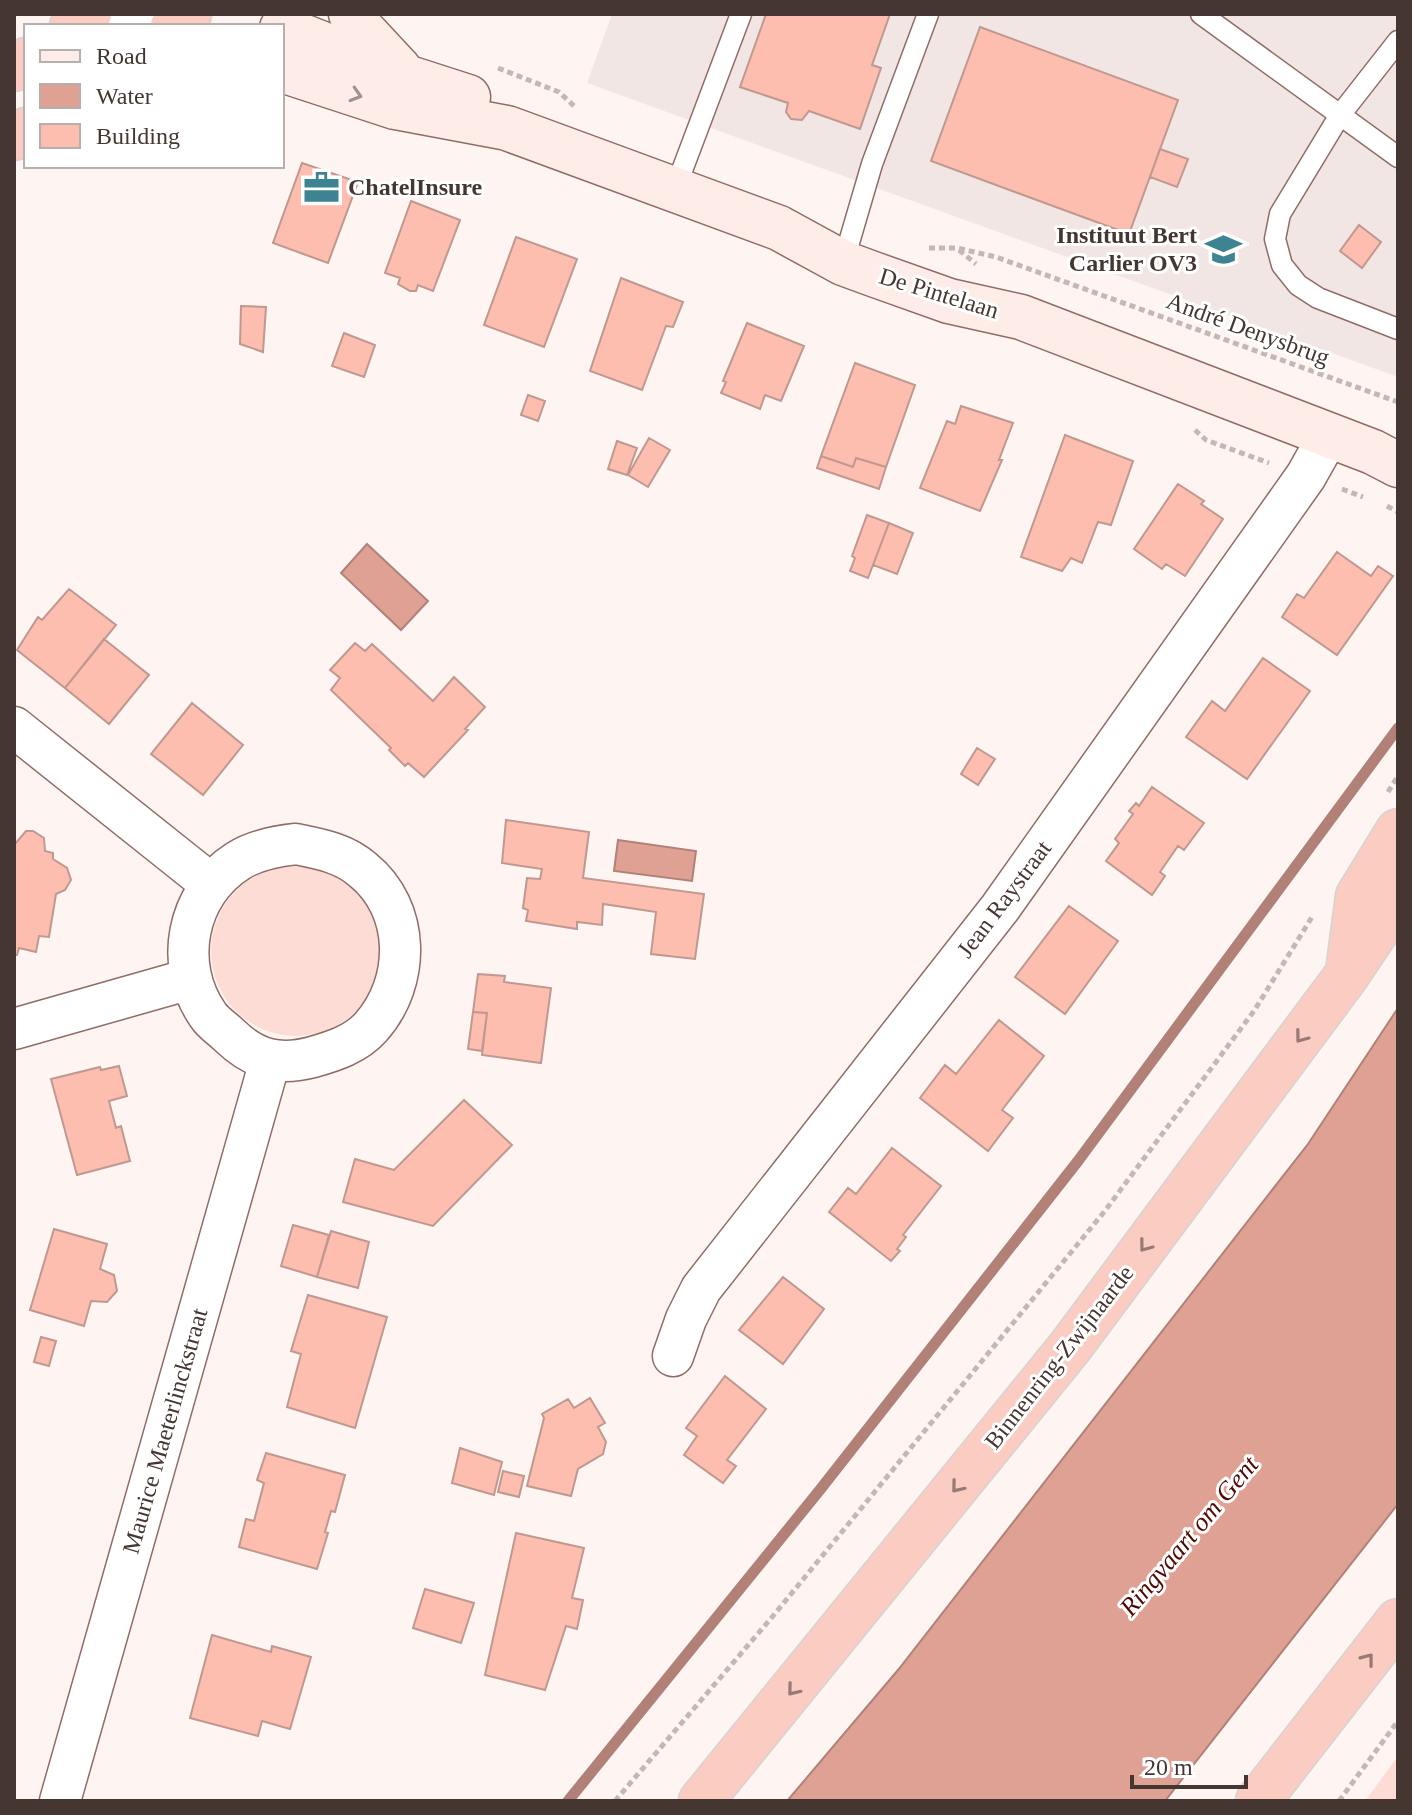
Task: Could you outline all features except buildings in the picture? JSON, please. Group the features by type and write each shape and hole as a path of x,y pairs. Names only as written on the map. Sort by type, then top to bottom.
{"highway":[{"path":"1347,975 1358,896 1390,816"},
{"name":"Binnenring-Zwijnaarde","path":"701,1801 1070,1347 1347,975 1398,899"},
{"path":"1258,1801 1398,1621"}],"main road":[{"name":"De Pintelaan","path":"248,14 273,24"},
{"name":"De Pintelaan","path":"351,14 406,77"},
{"name":"De Pintelaan","path":"284,29 406,77 469,97 507,128"},
{"name":"De Pintelaan","path":"284,71 395,107 507,128 779,228 843,263 949,301 1021,317 1390,458"}],"street":[{"path":"115,14 147,24"},
{"name":"Jean Raystraat","path":"673,1356 701,1289 1000,908 1306,476 1329,435"},
{"path":"14,727 211,884"},
{"path":"296,844 332,851 363,869 387,897 399,929 399,977 386,1008 369,1030 340,1050 305,1059 270,1061 237,1043 208,1016 190,979 187,951 193,923 196,910 211,884 239,860 275,846 296,844"},
{"path":"14,1029 190,979"},
{"name":"Maurice Maeterlinckstraat","path":"60,1801 270,1061"}],"lane":[{"path":"675,189 741,14"},
{"path":"843,263 872,164 928,14"},
{"path":"1201,14 1398,157"},
{"path":"1398,41 1340,115 1280,214 1275,239 1282,265 1298,285 1318,298 1398,329"}],"path":[{"name":"André Denysbrug","path":"996,257 1398,402"},
{"path":"1390,816 1398,776"},
{"path":"615,1801 784,1604 1104,1212 1254,1011 1318,907"},
{"path":"1339,1801 1398,1721"}],"shaded area":[{"name":"Instituut Bert Carlier OV3","path":"612,14 1398,14 1398,377 587,83"},
{"path":"296,866 329,872 356,891 375,918 381,951 375,984 356,1011 329,1030 296,1036 263,1030 236,1011 217,984 211,951 217,918 236,891 263,872"},
{"path":"1398,1756 1398,1801 1365,1801"}],"water":[{"path":"367,544 428,601 401,630 341,573"},
{"path":"618,840 696,851 692,881 614,871"},
{"name":"Ringvaart om Gent","path":"1398,1008 1398,1504 1165,1801 787,1801 898,1670 1308,1144"}],"waterway":[{"path":"568,1801 819,1491 1078,1161 1398,728"}],"place":[{"name":"ChatelInsure","path":"322,187"},
{"name":"Instituut Bert Carlier OV3","path":"1223,249"}]}
